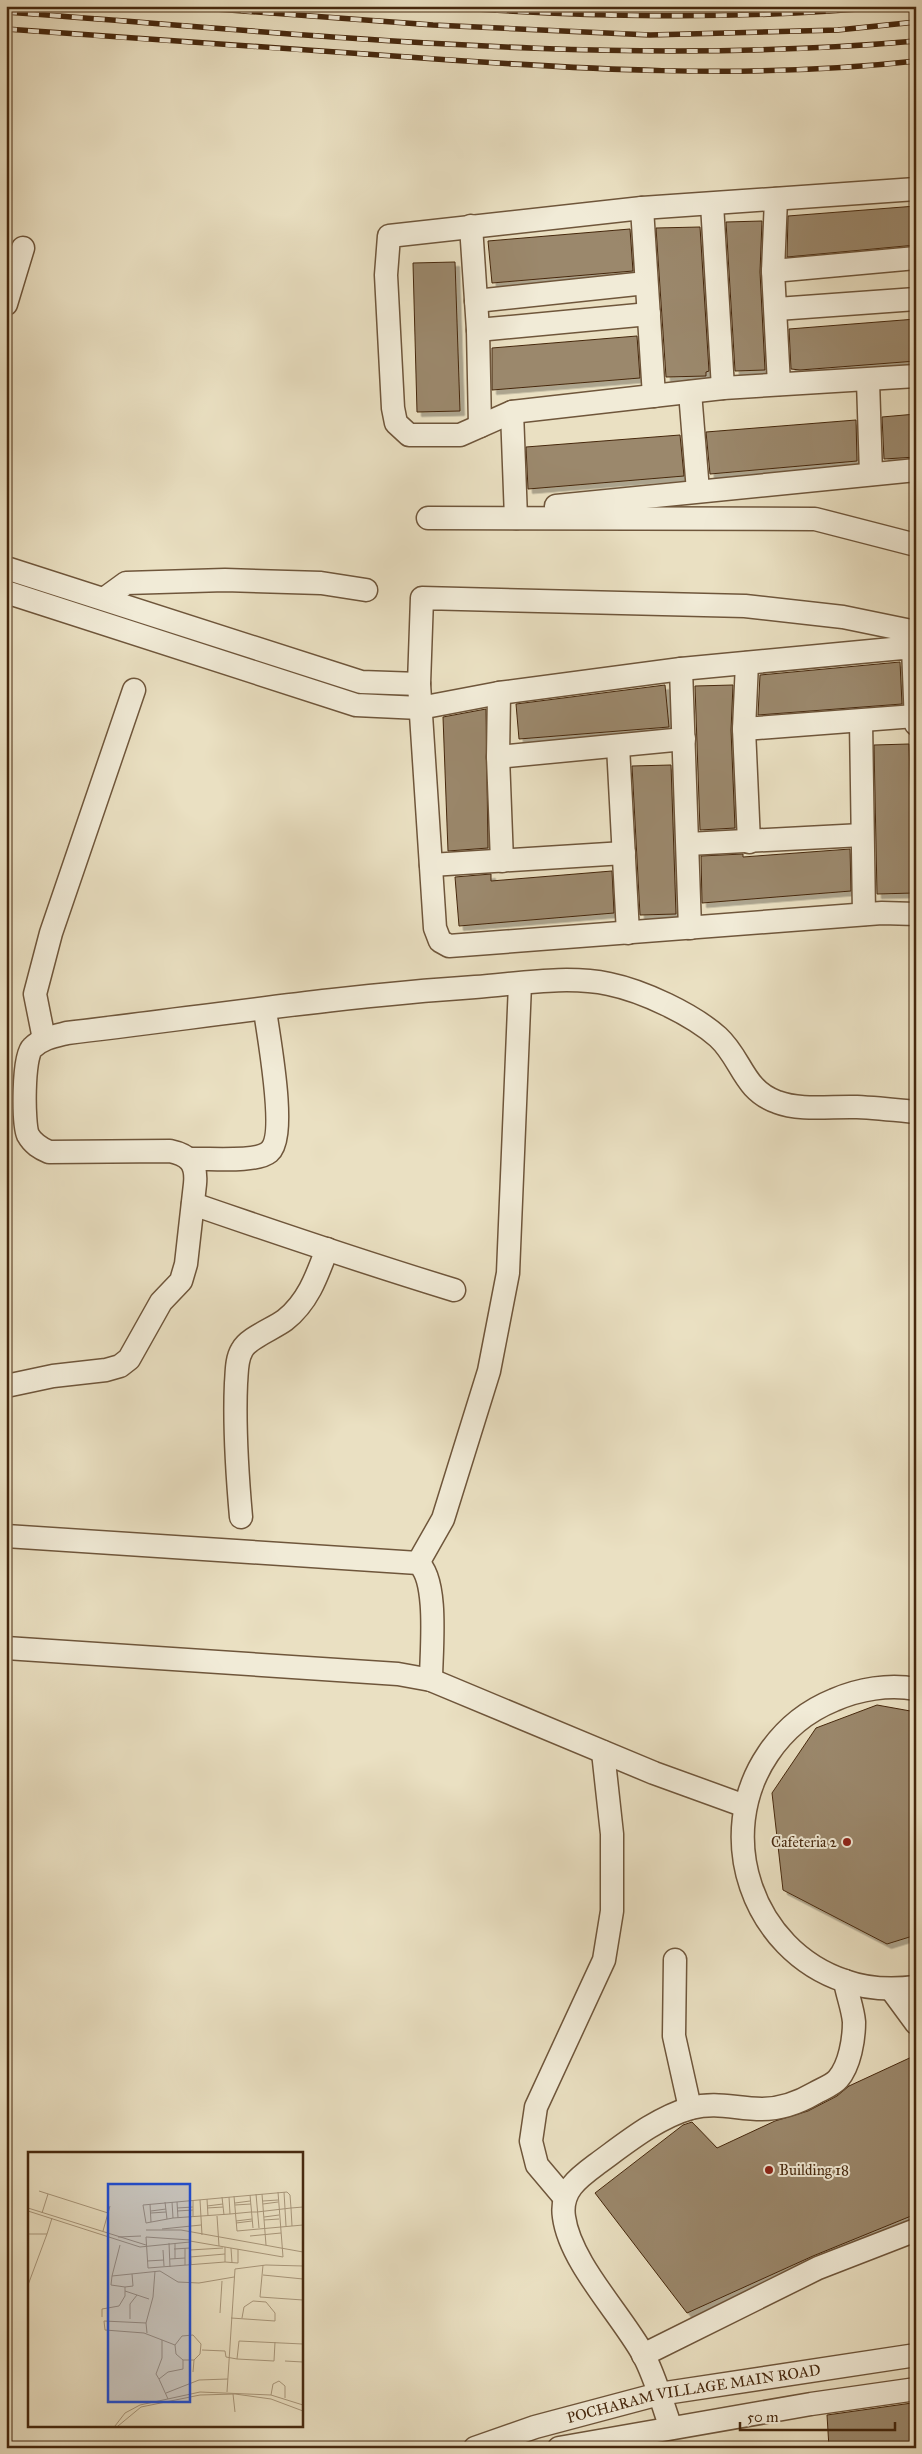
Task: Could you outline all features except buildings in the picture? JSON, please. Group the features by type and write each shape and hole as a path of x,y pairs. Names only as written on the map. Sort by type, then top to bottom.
{"street":[{"path":"916,189 642,208 389,236 386,275 393,408 396,423 409,435 460,435 512,412 723,388 868,381 916,376"},
{"path":"776,199 773,271 779,384"},
{"path":"712,204 723,388"},
{"path":"642,208 654,396"},
{"path":"471,226 478,330 480,426"},
{"path":"6,304 23,248"},
{"path":"773,271 916,258"},
{"path":"476,301 646,283"},
{"path":"776,308 916,299"},
{"path":"478,330 648,314"},
{"path":"868,381 871,474"},
{"path":"690,392 698,491"},
{"path":"512,412 516,518"},
{"path":"553,506 916,470"},
{"path":"428,518 815,519 916,545"},
{"path":"6,568 361,682 419,684"},
{"path":"104,599 126,583 225,580 321,583 366,590"},
{"path":"6,592 356,705 420,708 498,693 681,669 747,664 915,639"},
{"path":"915,639 844,617 745,606 422,598 419,684 435,928 440,942 449,946 864,914 916,914"},
{"path":"131,632 138,610"},
{"path":"915,639 916,724"},
{"path":"747,664 744,730 749,842"},
{"path":"681,669 690,928"},
{"path":"44,1039 35,994 51,933 134,690"},
{"path":"498,693 498,758 502,861"},
{"path":"744,730 915,716"},
{"path":"861,721 864,914"},
{"path":"498,758 684,739"},
{"path":"618,746 628,933"},
{"path":"688,844 862,835"},
{"path":"431,865 624,853"},
{"path":"6,1386 53,1376 106,1370 120,1366 129,1359 161,1302 181,1281 186,1264 193,1204 196,1174 190,1159 184,1154 170,1151 49,1152 38,1147 28,1134 25,1062 30,1049 44,1039 67,1033 428,990 581,981 610,984 647,996 703,1026 718,1037 730,1050 749,1084 762,1095 778,1103 916,1112"},
{"path":"418,1564 443,1519 489,1371 508,1273 520,984"},
{"path":"190,1159 256,1158 269,1152 275,1144 278,1131 277,1106 265,1010"},
{"path":"193,1204 454,1290"},
{"path":"240,1517 234,1423 237,1363 241,1350 249,1340 264,1335 286,1319 308,1296 326,1249"},
{"path":"6,1536 418,1564 425,1569 429,1582 432,1610 431,1680"},
{"path":"6,1648 398,1674 431,1680 602,1752 745,1806"},
{"path":"916,1689 889,1687 867,1690 832,1701 805,1715 783,1735 761,1764 745,1806 742,1850 752,1893 761,1912 788,1947 805,1961 845,1981 891,1989 916,1987"},
{"path":"564,2197 537,2165 531,2141 536,2107 604,1960 612,1911 612,1834 602,1752"},
{"path":"675,1960 674,2036 690,2108"},
{"path":"671,2428 643,2355 584,2265 568,2236 564,2216 564,2197 571,2185 581,2176 622,2146 666,2118 690,2108 713,2103 760,2109 780,2108 805,2099 837,2080 846,2064 852,2043 854,2020 845,1981"},
{"path":"891,1989 916,2023"},
{"path":"643,2355 818,2268 916,2230"},
{"name":"POCHARAM VILLAGE MAIN ROAD","path":"475,2448 535,2427 659,2394 916,2355"},
{"name":"POCHARAM VILLAGE MAIN ROAD","path":"559,2448 916,2389"}],"railway":[{"path":"175,6 433,25 650,35 838,30 916,22"},
{"path":"430,6 545,13 660,16 776,14 891,6"},
{"path":"6,12 347,38 574,49 688,51 802,48 916,41"},
{"path":"6,29 598,69 662,71 789,70 853,67 916,61"}],"place":[{"name":"Cafeteria 2","path":"847,1842"},
{"name":"Building 18","path":"769,2170"}]}
